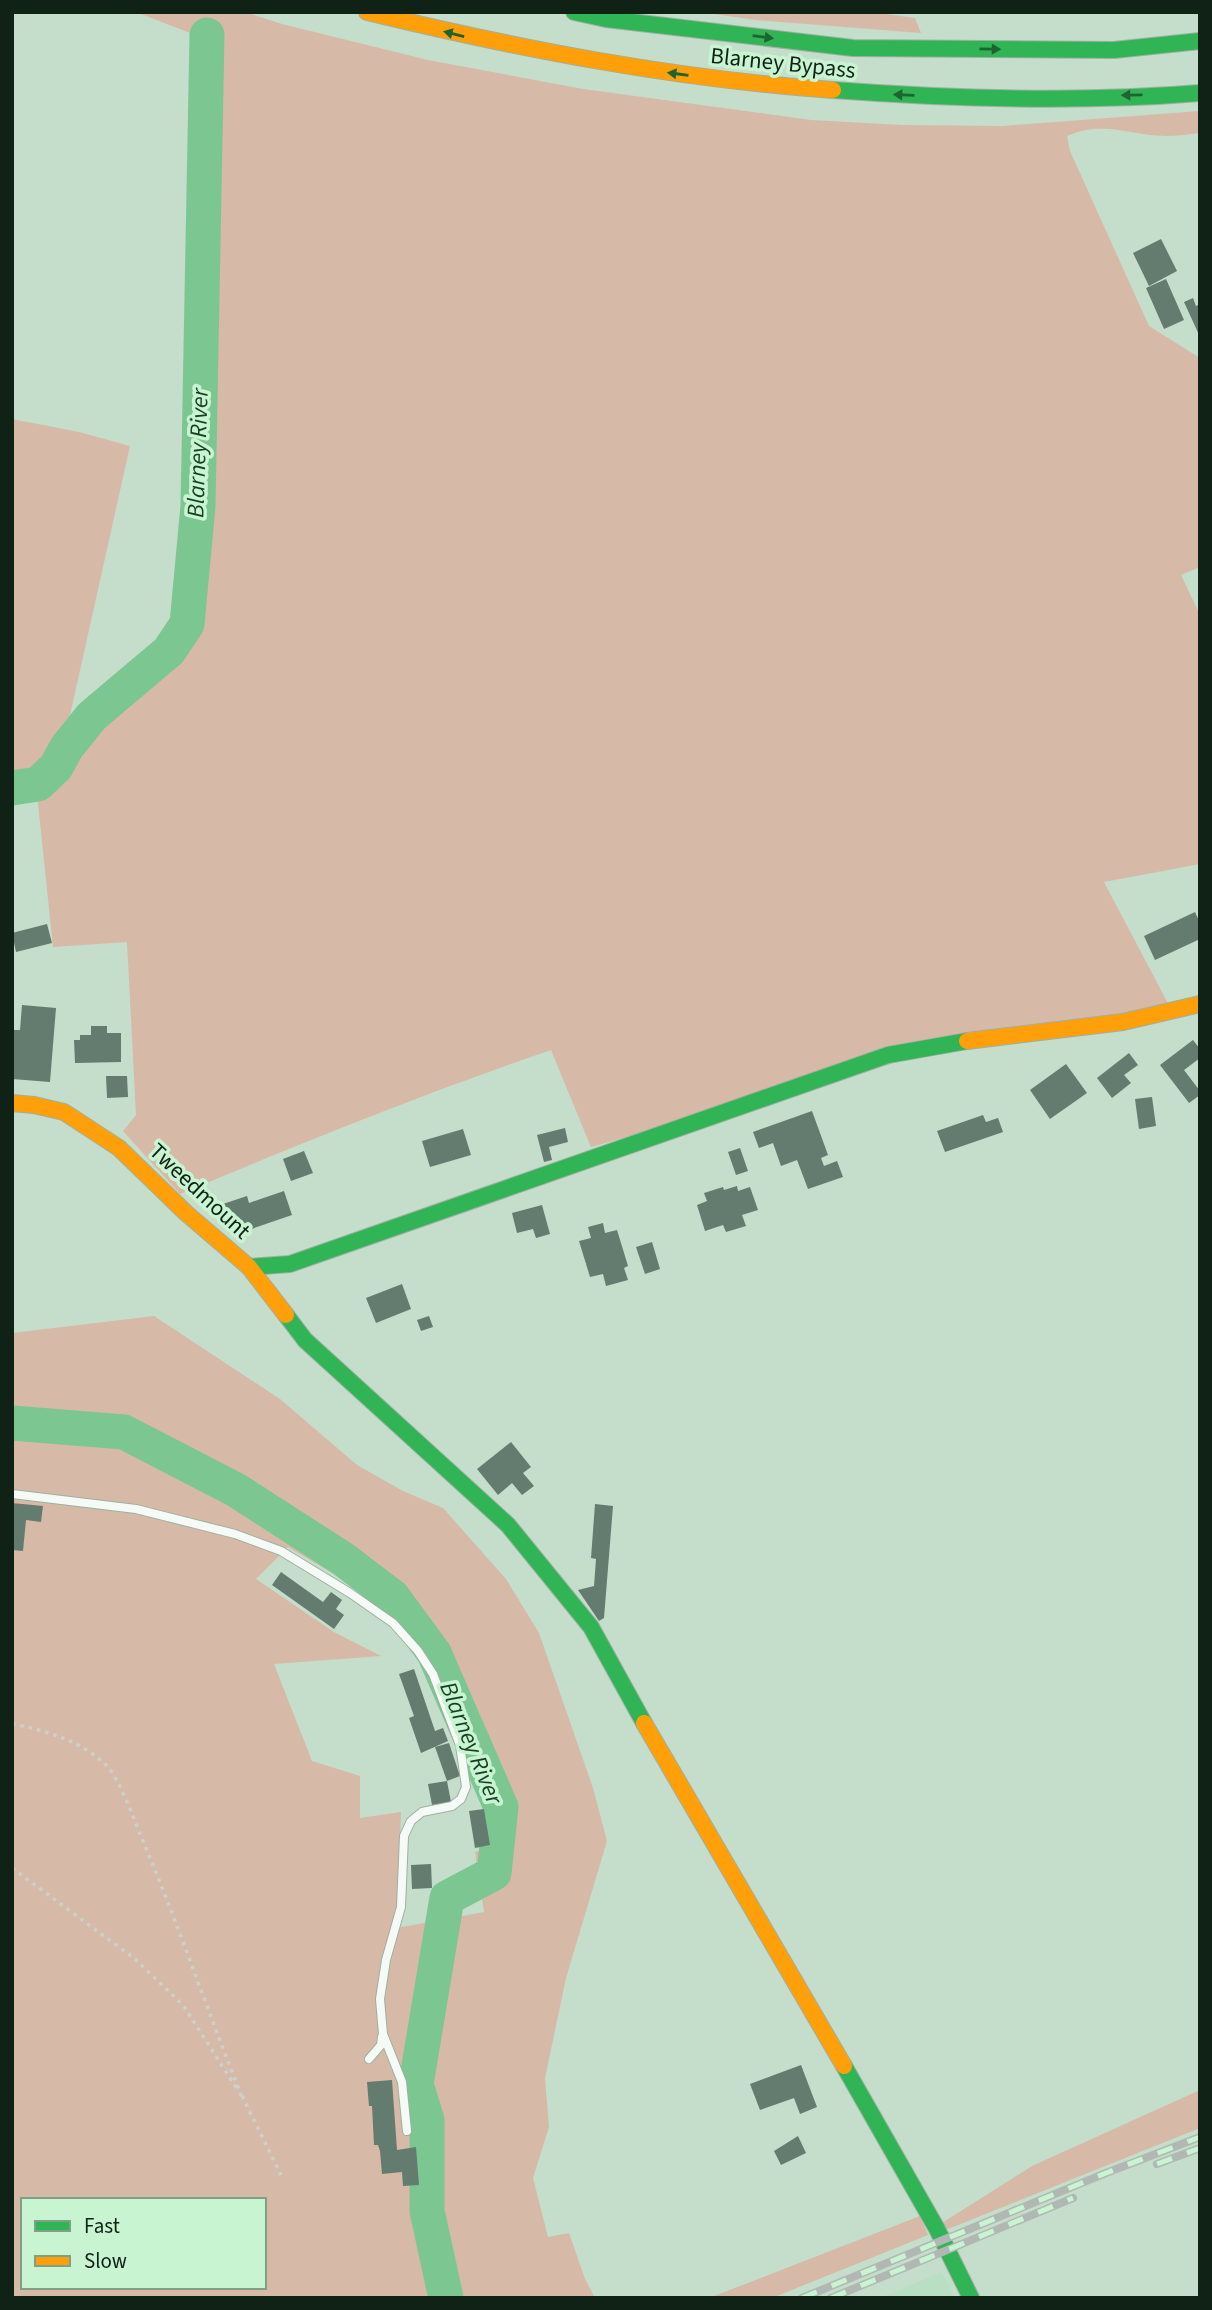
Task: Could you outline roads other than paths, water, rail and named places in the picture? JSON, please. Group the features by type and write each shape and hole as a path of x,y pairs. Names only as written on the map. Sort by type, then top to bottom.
{"main road":[{"name":"Blarney Bypass","path":"367,12 465,37 605,64 853,94 1004,99 1200,93"},
{"name":"Blarney Bypass","path":"574,12 606,19 853,48 1114,50 1200,41"},
{"path":"249,1267 290,1264 888,1055 984,1038 1129,1020 1200,1004"},
{"name":"Tweedmount","path":"12,1103 40,1106 72,1116 120,1148 186,1213 249,1267 305,1340 508,1525 591,1627 639,1716 898,2158 971,2298"}],"lane":[{"path":"12,1494 136,1508 234,1534 281,1551 350,1592 393,1623 426,1662 460,1745 466,1787 461,1799 452,1806 422,1812 411,1821 404,1836 401,1907 386,1960 380,1999 383,2034 381,2045 369,2059"},
{"path":"383,2034 402,2082 407,2131"}],"waterway":[{"name":"Blarney River","path":"12,788 38,784 56,767 67,747 92,716 169,651 187,624 198,506 207,35"},
{"name":"Blarney River","path":"12,1423 124,1432 236,1490 343,1559 393,1597 434,1653 501,1807 494,1873 447,1898 416,2084 427,2120 427,2211 446,2298"}],"railway":[{"path":"802,2298 1200,2137"},
{"path":"1157,2164 1200,2148"},
{"path":"831,2298 1073,2198"}]}
